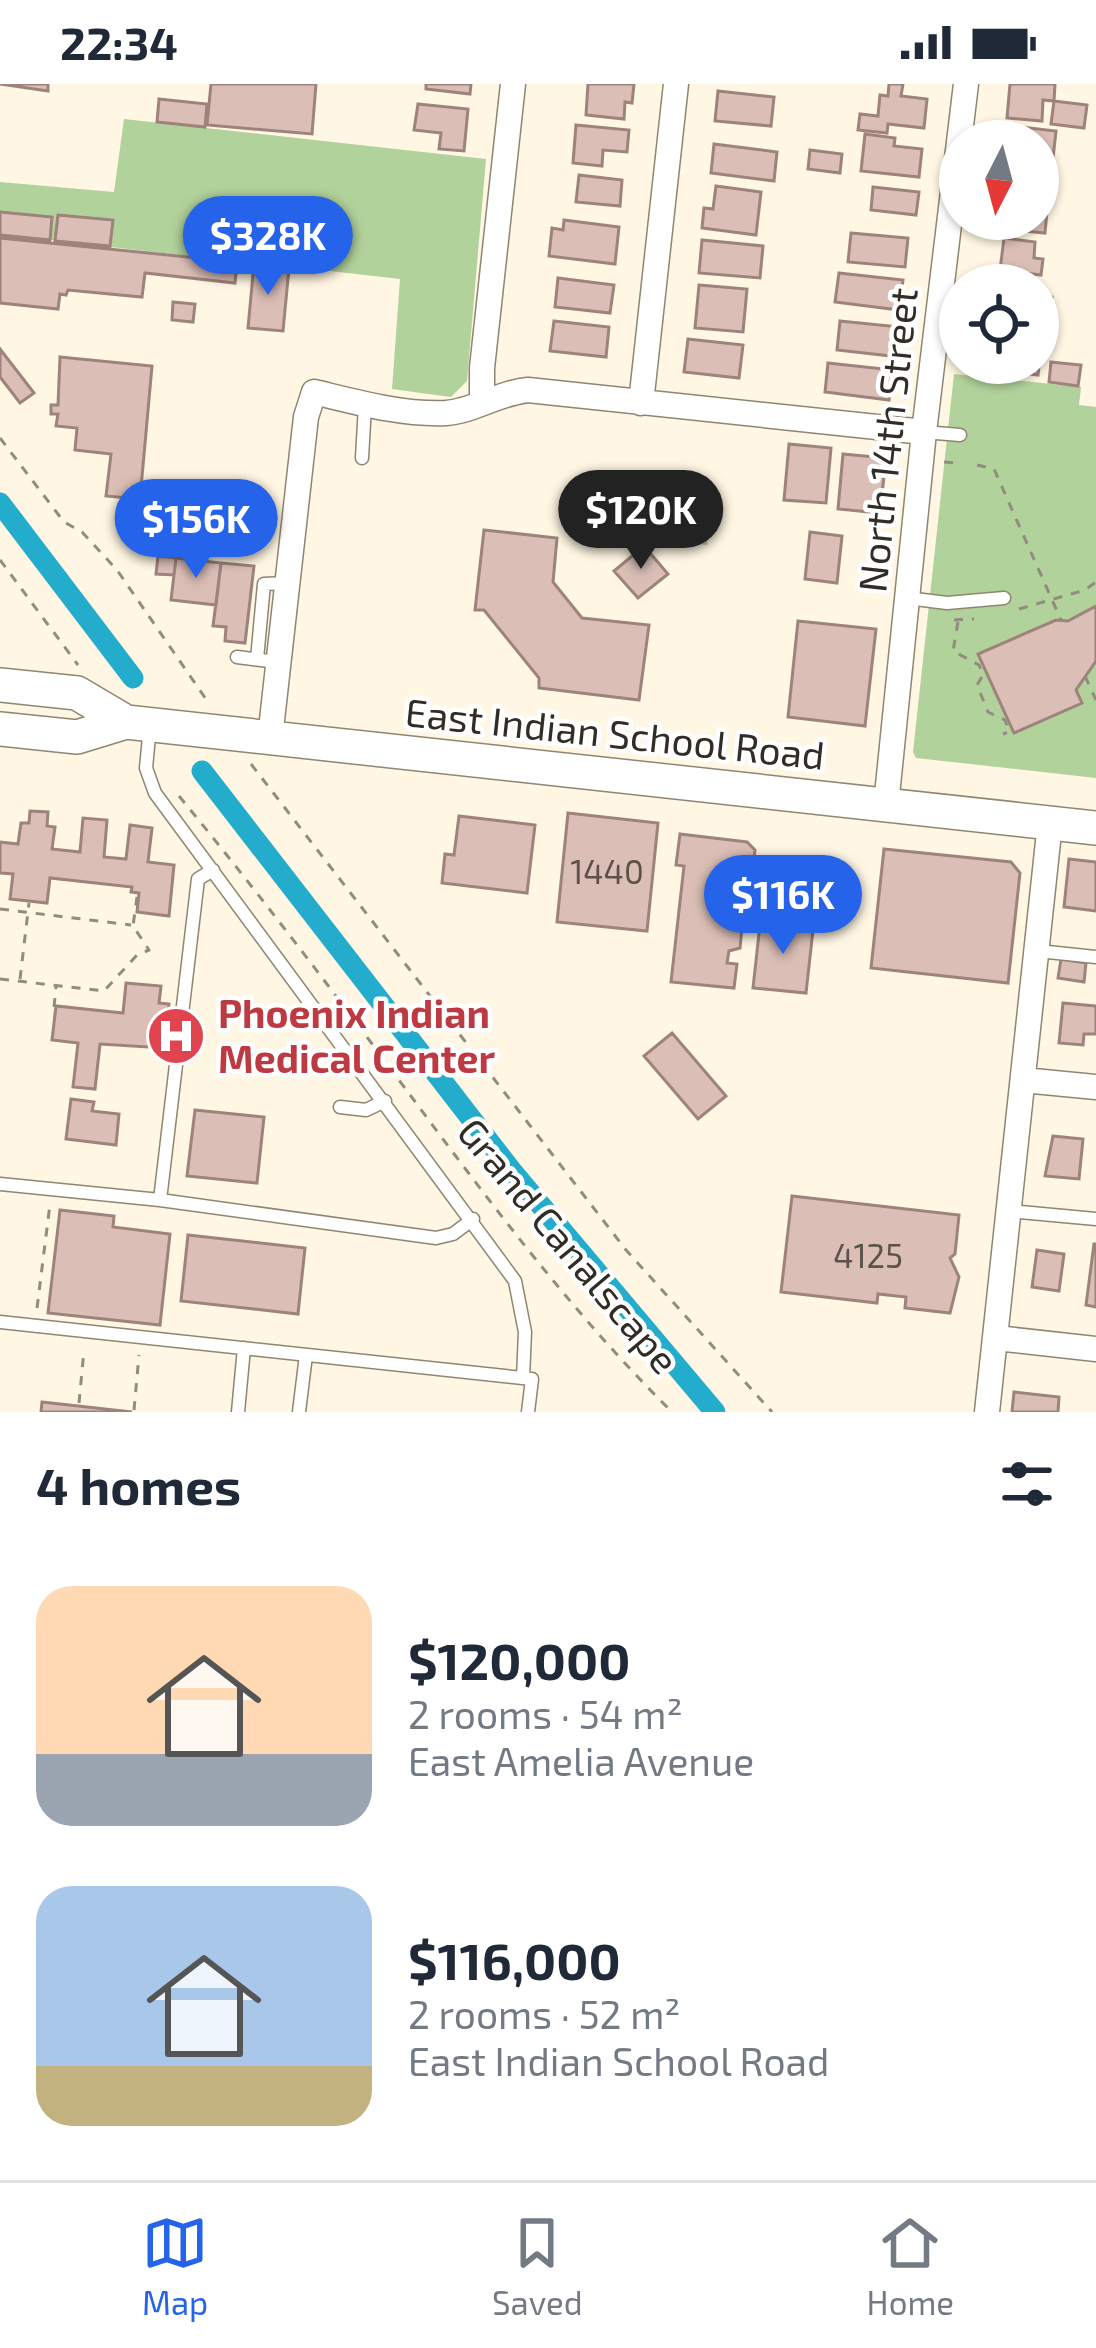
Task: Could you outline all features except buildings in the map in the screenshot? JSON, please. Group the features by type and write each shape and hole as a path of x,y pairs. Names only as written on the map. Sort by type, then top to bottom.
{"main road":[{"name":"East Indian School Road","path":"0,685 77,693 138,724"},
{"name":"East Indian School Road","path":"0,729 77,737 138,724 1096,828"}],"street":[{"path":"482,401 513,84"},
{"path":"641,403 676,84"},
{"name":"North 14th Street","path":"886,805 966,84"},
{"path":"270,738 267,661 286,584 306,417 314,392 365,404 447,412 502,392 527,390 924,432"},
{"path":"987,1412 1050,823"},
{"path":"1023,1080 1096,1087"},
{"path":"996,1338 1096,1349"}],"lane":[{"path":"362,458 365,404"},
{"path":"924,432 960,435"},
{"path":"907,598 947,603 1004,598"},
{"path":"237,657 267,661"},
{"path":"138,724 147,780 515,1281 525,1331 523,1378"},
{"path":"160,1201 198,879 213,870"},
{"path":"1036,950 1096,957"},
{"path":"340,1107 366,1110 385,1101"},
{"path":"0,1184 436,1238 453,1234 472,1220"},
{"path":"1009,1210 1096,1220"},
{"path":"0,1322 532,1379 528,1412"},
{"path":"238,1412 244,1348"},
{"path":"299,1412 305,1355"}],"path":[{"path":"0,437 64,522 82,532 117,570 199,690"},
{"path":"942,462 955,463"},
{"path":"977,465 994,469 1061,620"},
{"path":"0,560 83,672"},
{"path":"958,620 953,652 979,665 983,675 977,686 988,712 1005,720 1009,732 1004,734"},
{"path":"1085,676 1096,700"},
{"path":"259,775 626,1250 772,1412"},
{"name":"Grand Canalscape","path":"174,789 267,904 475,1181 672,1412"},
{"path":"0,979 104,992 137,955 149,950 133,926 136,897"},
{"path":"19,981 29,903"},
{"path":"0,909 133,926"},
{"path":"54,1007 57,986"},
{"path":"36,1316 51,1202"},
{"path":"134,1410 140,1347"},
{"path":"79,1403 84,1349"}],"green space":[{"path":"124,119 486,159 467,381 451,397 392,389 400,279 312,269 318,217 244,210 239,262 0,234 0,182 114,192"},
{"path":"953,384 1081,387 1079,405 1096,407 1096,778 916,758"},
{"path":"642,474 712,481 708,518 639,511"},
{"path":"651,516 710,522 707,545 646,538"}],"waterway":[{"path":"0,503 133,678"},
{"path":"202,771 511,1170 715,1412"}],"place":[{"name":"Phoenix Indian Medical Center","path":"176,1036"}]}
